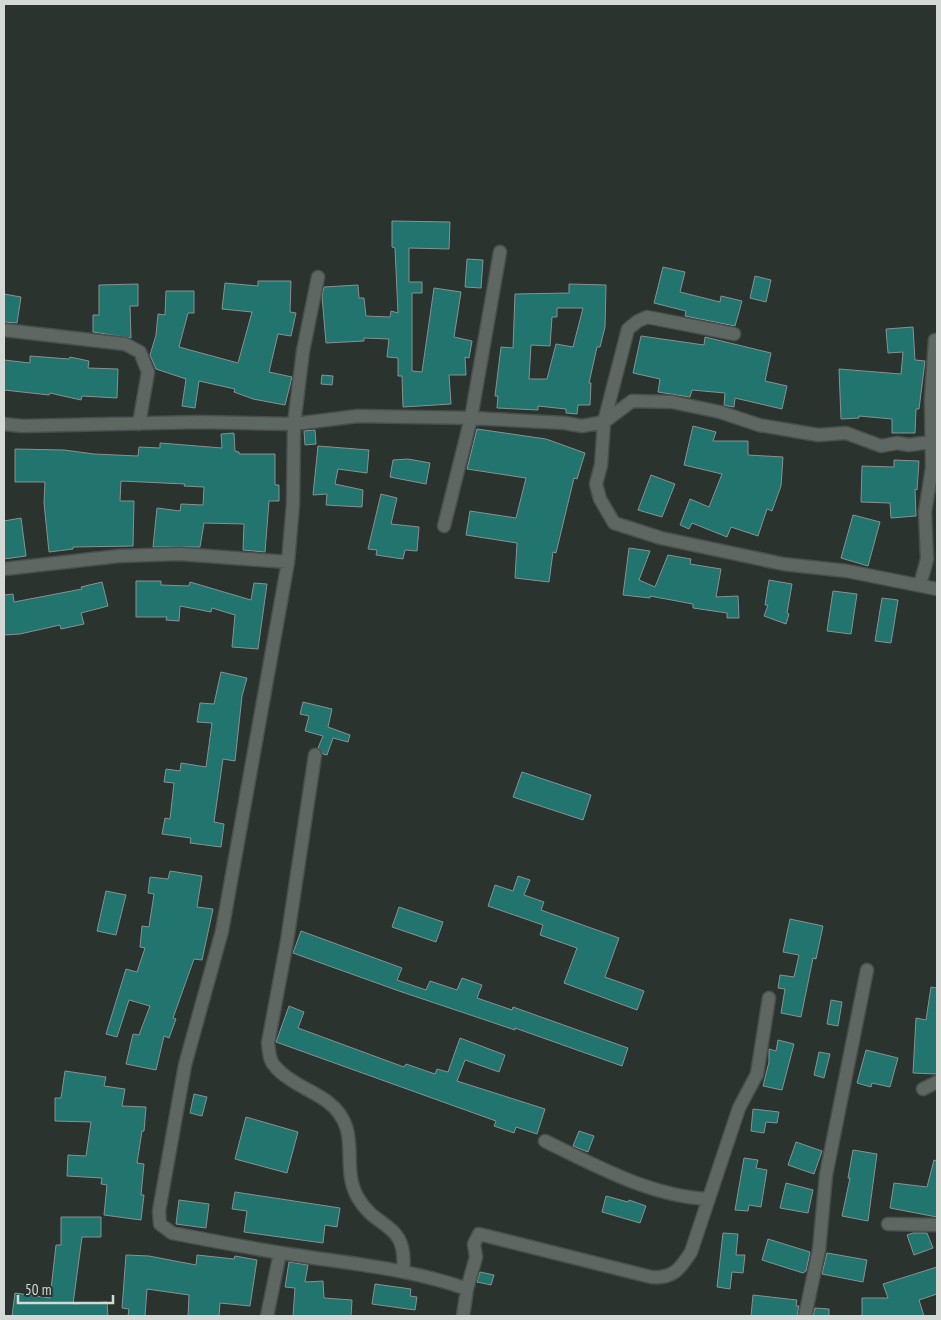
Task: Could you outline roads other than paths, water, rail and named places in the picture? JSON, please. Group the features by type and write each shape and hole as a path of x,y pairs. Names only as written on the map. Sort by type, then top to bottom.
{"street":[{"path":"444,526 471,418 500,252"},
{"path":"318,277 303,351 294,424 294,504 288,562 222,930 185,1065 159,1210 160,1224 172,1233 280,1253 403,1271 437,1278 467,1289"},
{"path":"734,334 647,317 632,325 626,334 604,422 601,465 596,484 600,499 614,523 661,538 783,564 847,571 937,589"},
{"path":"4,330 126,344 140,352 148,372 139,424"},
{"path":"920,585 927,560 925,512 935,469 930,442 935,340"},
{"path":"4,424 22,426 294,424 358,416 565,422 582,426 604,422 632,401 672,402 720,412 759,425 818,436 846,433 881,446 897,443 909,445 930,442"},
{"path":"4,568 119,556 180,554 288,562"},
{"path":"315,755 287,941 268,1043 274,1065 328,1102 342,1117 351,1142 351,1176 358,1199 394,1231 402,1242 405,1253 403,1271"},
{"path":"804,1316 819,1250 826,1174 867,970"},
{"path":"462,1316 476,1257 474,1244 479,1234 522,1246 554,1252 585,1262 664,1278 680,1268 691,1252 739,1108 757,1074 769,998"},
{"path":"923,1089 937,1082"},
{"path":"545,1141 614,1175 684,1198 708,1199"},
{"path":"888,1224 937,1225"},
{"path":"267,1316 280,1253"}]}
